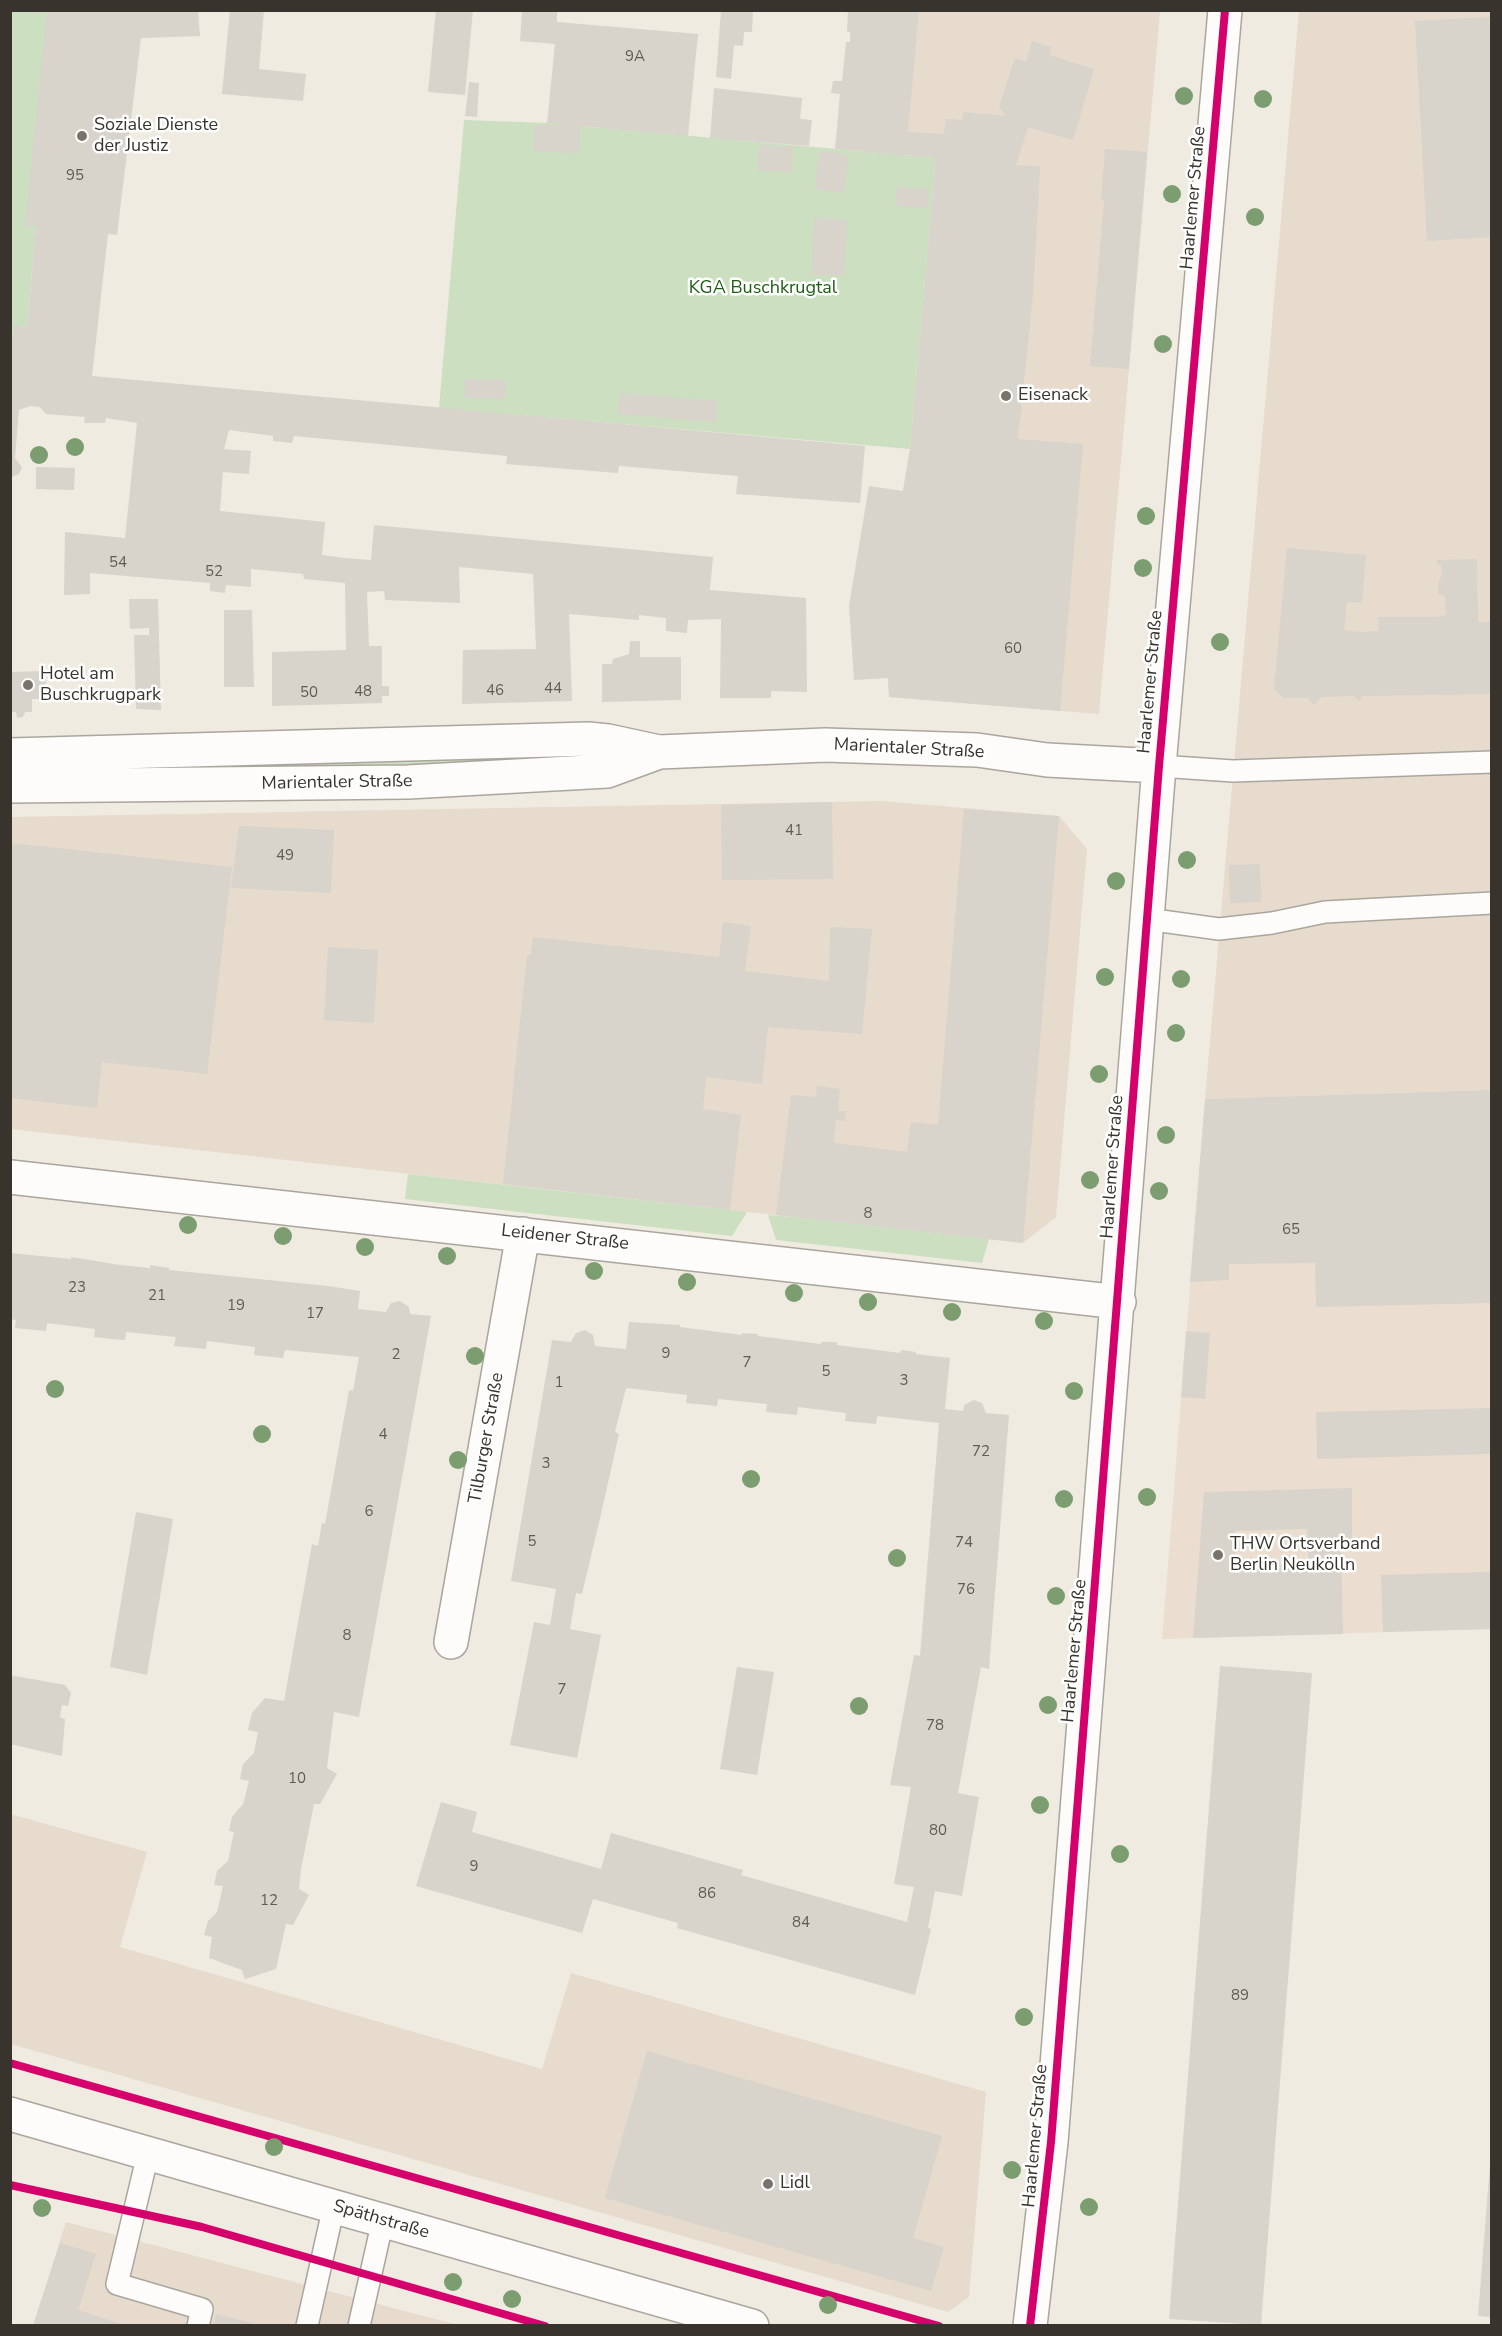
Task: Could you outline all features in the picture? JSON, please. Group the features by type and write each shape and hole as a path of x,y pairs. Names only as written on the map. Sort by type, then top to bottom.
{"street":[{"name":"Haarlemer Straße","path":"1030,2325 1052,2142 1159,766 1225,10"},
{"name":"Marientaler Straße","path":"10,754 588,739 659,752 825,745 977,750 1047,760 1159,766"},
{"name":"Marientaler Straße","path":"10,786 408,782 607,771 659,752"},
{"name":"Leidener Straße","path":"10,1178 1119,1302"},
{"name":"Tilburger Straße","path":"451,1642 522,1234"},
{"name":"Späthstraße","path":"10,2114 752,2325"}],"lane":[{"path":"1159,766 1233,771 1491,762"},
{"path":"1147,919 1219,929 1272,923 1325,912 1491,903"},
{"path":"148,2154 117,2284 202,2309 198,2325"},
{"path":"307,2325 334,2206"},
{"path":"359,2325 383,2220"}],"shaded area":[{"path":"884,11 1160,11 1099,714 889,697 884,604 910,449 936,158 872,152"},
{"path":"1299,11 1491,11 1491,1090 1205,1099"},
{"path":"883,801 1059,816 1087,849 1056,1217 1023,1243 11,1129 10,817"},
{"path":"1491,1090 1491,1629 1162,1639 1205,1099"},
{"path":"10,1814 147,1852 120,1947 542,2069 571,1973 986,2092 969,2297 948,2312 11,2044"},
{"path":"66,2222 458,2325 33,2326"}],"green space":[{"path":"11,11 47,11 36,226 27,327 14,326 13,344 11,343"},
{"name":"KGA Buschkrugtal","path":"464,120 547,123 936,158 910,449 439,408"},
{"path":"605,752 568,762 148,773 10,768"},
{"path":"408,1174 747,1212 732,1236 405,1199"},
{"path":"768,1215 989,1239 982,1263 776,1240"}],"building":[{"path":"47,10 198,10 200,36 141,38 117,235 108,234 92,376 865,446 860,503 736,494 738,476 619,466 618,473 506,464 507,456 294,436 292,443 273,441 273,436 229,430 224,449 251,451 249,474 223,472 220,511 325,522 322,555 345,558 371,560 374,525 713,557 710,590 806,598 807,692 771,691 771,698 720,698 721,619 688,620 687,633 666,631 666,618 639,615 639,620 569,614 572,701 462,704 463,650 536,649 533,574 459,567 460,603 385,600 384,591 367,592 369,646 382,646 382,686 389,686 389,696 382,696 382,703 272,706 272,652 346,650 345,583 304,579 303,574 251,569 251,587 226,585 225,593 210,591 210,583 90,573 90,594 64,595 65,532 125,538 137,423 106,418 105,423 84,423 85,417 46,414 40,407 30,406 19,410 15,458 22,467 19,474 10,478 10,367 14,325 27,327 36,226 25,226"},
{"path":"230,10 264,10 259,69 306,74 303,101 222,94"},
{"path":"436,10 473,10 465,95 428,92"},
{"path":"557,10 557,22 698,34 688,136 580,126 579,153 534,151 534,125 571,126 547,123 555,44 520,41 522,12"},
{"path":"721,10 753,10 752,32 744,32 743,46 734,45 731,79 716,77"},
{"path":"919,10 908,132 944,134 946,119 962,120 964,112 1006,116 999,107 1015,58 1026,62 1032,41 1051,47 1049,55 1094,69 1073,140 1028,127 1016,165 1040,167 1033,294 1018,439 1083,444 1060,711 889,697 888,678 854,680 849,605 869,486 903,491 910,449 936,158 835,149 840,94 831,93 833,81 842,81 846,42 850,42 850,32 847,32 848,11"},
{"path":"1491,17 1491,237 1427,241 1415,21"},
{"path":"469,82 479,83 477,117 465,116"},
{"path":"714,88 802,98 800,119 812,120 809,146 710,138"},
{"path":"759,145 793,147 792,172 757,170"},
{"path":"1105,149 1147,152 1129,369 1090,366 1104,200 1101,200"},
{"path":"824,151 844,154 848,159 844,193 815,189 819,155"},
{"path":"897,187 929,189 928,208 895,206"},
{"path":"814,217 847,220 844,276 811,274"},
{"path":"465,378 506,380 505,399 464,398"},
{"path":"620,393 717,401 716,422 618,414"},
{"path":"36,467 75,468 74,490 36,489"},
{"path":"1287,548 1366,555 1362,603 1347,602 1344,630 1359,632 1379,631 1378,617 1446,615 1445,596 1438,594 1439,579 1442,576 1441,565 1437,564 1437,560 1477,559 1478,622 1491,622 1491,694 1363,696 1359,701 1354,696 1321,697 1314,705 1308,698 1283,698 1274,689"},
{"path":"129,599 158,599 161,710 136,709 134,635 149,635 149,628 130,629"},
{"path":"224,610 252,610 254,687 224,687"},
{"path":"630,641 640,641 640,657 681,657 681,700 602,702 602,664 612,664 613,659 629,654"},
{"name":"Hotel am Buschkrugpark","path":"46,671 46,699 32,699 32,712 25,712 23,717 17,718 16,712 10,712 10,672"},
{"path":"832,802 833,879 722,880 721,805"},
{"path":"964,809 1059,816 1023,1243 776,1215 791,1095 816,1097 817,1086 840,1089 838,1111 846,1111 844,1121 836,1120 834,1143 907,1152 911,1122 938,1125"},
{"path":"239,826 334,830 331,893 231,888"},
{"path":"10,843 232,867 207,1074 102,1062 97,1108 10,1098"},
{"path":"1260,864 1261,902 1230,903 1229,865"},
{"path":"723,922 751,926 745,971 829,981 830,927 872,929 862,1034 768,1027 762,1084 706,1077 703,1109 741,1115 730,1210 503,1184 527,955 531,955 533,937 719,957"},
{"path":"328,947 378,950 374,1023 324,1020"},
{"path":"1491,1090 1491,1303 1316,1307 1315,1263 1229,1264 1229,1280 1190,1282 1205,1099"},
{"path":"10,1253 71,1259 71,1257 150,1268 150,1265 169,1268 169,1270 328,1286 360,1291 358,1309 386,1312 391,1303 400,1301 409,1307 410,1314 431,1316 359,1717 334,1712 327,1768 337,1774 320,1804 314,1804 299,1889 309,1895 293,1925 286,1924 276,1969 245,1979 242,1970 209,1958 212,1937 204,1935 208,1921 217,1912 223,1886 214,1885 217,1871 228,1861 234,1832 229,1831 232,1817 243,1804 249,1781 240,1779 243,1764 254,1753 258,1732 248,1730 252,1713 265,1698 284,1701 312,1544 318,1546 322,1523 325,1524 349,1390 353,1391 359,1357 285,1350 283,1358 254,1355 255,1347 207,1341 206,1349 174,1346 176,1337 126,1332 125,1340 111,1339 94,1337 95,1329 47,1323 46,1331 15,1328 16,1320 10,1319"},
{"path":"629,1322 680,1325 680,1327 742,1335 742,1333 758,1334 758,1336 821,1344 821,1342 837,1342 837,1345 900,1353 901,1350 950,1358 945,1409 963,1411 964,1405 974,1400 982,1403 986,1413 1009,1415 989,1669 981,1667 958,1793 979,1797 962,1896 935,1891 928,1928 931,1929 915,1995 677,1928 678,1923 593,1899 582,1933 416,1886 441,1802 477,1812 472,1832 601,1869 611,1833 743,1870 741,1875 907,1922 914,1887 894,1884 911,1787 890,1785 914,1655 920,1656 939,1423 877,1416 876,1424 845,1421 846,1413 798,1407 797,1415 766,1412 767,1404 718,1399 717,1406 686,1403 687,1395 626,1388 615,1432 619,1434 601,1514 582,1594 576,1593 570,1629 601,1635 577,1758 510,1745 534,1622 550,1625 556,1589 511,1581 552,1340 571,1342 576,1333 585,1330 593,1335 595,1346 626,1349"},
{"path":"1186,1331 1210,1333 1205,1399 1181,1397"},
{"path":"1491,1408 1491,1454 1317,1459 1316,1412"},
{"name":"THW Ortsverband Berlin Neukölln","path":"1352,1488 1352,1545 1341,1545 1343,1634 1193,1638 1204,1492","holes":["1307,1529 1309,1564 1236,1566 1235,1531"]},
{"path":"136,1512 173,1519 147,1675 110,1667"},
{"path":"1491,1572 1491,1629 1383,1632 1381,1575"},
{"path":"1220,1666 1312,1673 1261,2325 1169,2319"},
{"path":"737,1667 774,1672 757,1775 720,1769"},
{"path":"10,1675 65,1685 71,1693 68,1706 62,1705 60,1717 65,1719 62,1756 10,1744"},
{"name":"Lidl","path":"647,2051 942,2136 913,2238 944,2247 931,2291 605,2198"},
{"path":"1491,2164 1491,2317 1478,2316"},
{"path":"60,2243 96,2254 78,2310 124,2325 33,2325"},
{"path":"216,2314 260,2325 214,2325"}],"cycle path":[{"path":"1030,2326 1051,2142 1159,766 1225,10"},
{"path":"10,2063 939,2326"},
{"path":"10,2185 202,2227 545,2326"}],"place":[{"name":"Soziale Dienste der Justiz","path":"82,136"},
{"name":"Eisenack","path":"1006,396"},
{"name":"Hotel am Buschkrugpark","path":"28,685"},
{"name":"THW Ortsverband Berlin Neukölln","path":"1218,1555"},
{"name":"Lidl","path":"768,2184"}]}
